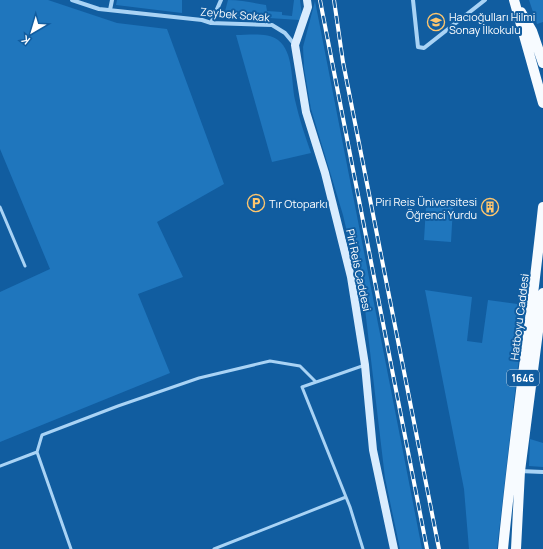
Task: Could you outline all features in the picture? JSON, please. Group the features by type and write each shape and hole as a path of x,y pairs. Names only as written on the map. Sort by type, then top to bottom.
{"main road":[{"path":"515,3 540,45 543,63"},
{"path":"515,3 543,103"},
{"name":"Hatboyu Caddesi","path":"516,549 516,471 543,207"},
{"name":"Hatboyu Caddesi","path":"503,549 543,293"}],"street":[{"name":"Zeybek Sokak","path":"72,0 99,9 202,20 211,23 272,25 285,33 295,45"},
{"path":"110,10 112,0"},
{"path":"211,23 221,0"},
{"name":"Piri Reis Caddesi","path":"307,0 308,7 295,45 306,112 325,173 351,277 364,365 373,450 394,549"},
{"path":"413,0 418,47 424,48 484,0"},
{"path":"516,471 543,472"}],"lane":[{"path":"0,207 25,266"},
{"path":"71,549 37,452 42,435 118,406 206,377 270,361 300,366 316,382"},
{"path":"363,549 346,497 302,387 364,365"},
{"path":"0,466 37,452"},
{"path":"214,549 346,497"}],"shaded area":[{"path":"0,0 48,0 117,23 167,29 224,184 157,222 183,277 138,294 170,373 0,442 0,292 50,269 0,149"},
{"path":"117,0 182,0 182,13 116,5"},
{"path":"228,0 266,5 267,11 282,12 282,15 292,16 294,0 300,0 302,16 299,20 224,15"},
{"path":"529,0 543,0 543,22 537,24"},
{"path":"315,1 422,549 400,549 385,478 365,309 343,215 311,109 304,68 303,47"},
{"path":"258,34 274,37 283,45 287,52 291,68 295,100 302,127 311,153 272,162 236,35"},
{"path":"426,207 453,207 451,242 424,240"},
{"path":"425,290 472,297 467,341 482,343 488,300 525,305 497,549 469,549 464,489"},
{"path":"530,439 543,443 543,467 529,466"}],"railway":[{"path":"320,0 427,549"},
{"path":"334,0 343,62 439,549"}],"place":[{"name":"Hacıoğulları Hilmi Sonay İlkokulu","path":"436,22"},
{"name":"Tır Otoparkı","path":"256,203"},
{"name":"Piri Reis Üniversitesi Öğrenci Yurdu","path":"490,207"}]}
